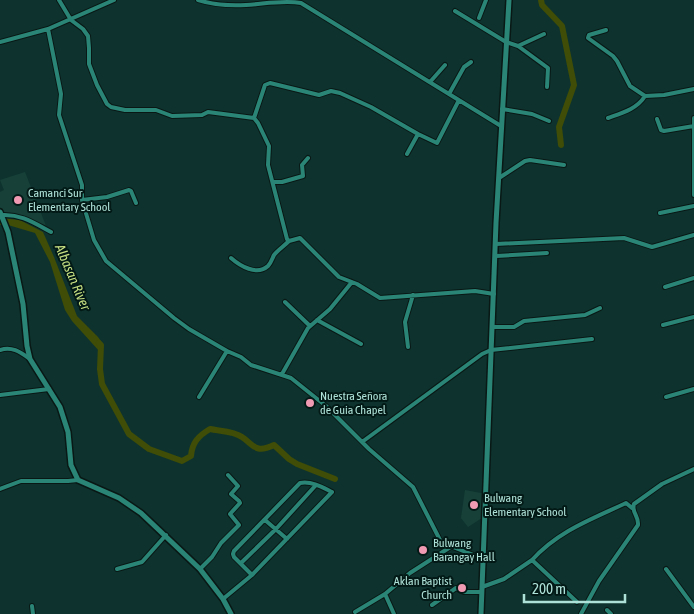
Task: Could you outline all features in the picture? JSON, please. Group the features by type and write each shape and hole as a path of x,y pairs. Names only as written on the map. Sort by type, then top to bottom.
{"street":[{"path":"59,0 70,20 88,36 89,64 97,85 107,104 111,107 125,110 156,110 172,116 202,115 208,112 254,118 269,146 268,165 289,241"},
{"path":"0,42 48,29 114,0"},
{"path":"198,0 215,4 234,5 292,0 306,5 501,126"},
{"path":"479,18 486,0"},
{"path":"481,614 501,126 509,0"},
{"path":"455,11 506,42 518,46 548,68 547,87"},
{"path":"48,29 61,94 59,115 82,184 82,200 94,240 111,265 174,318 227,351 241,356 252,364 291,378 326,406 362,442 413,486 440,540 484,559"},
{"path":"606,30 589,35 588,38 613,56 630,86 648,97 694,89"},
{"path":"518,46 544,34"},
{"path":"449,94 464,68 471,62"},
{"path":"430,82 445,65"},
{"path":"254,118 265,85 270,83 319,95 331,91 340,93 371,107 418,134 438,142 459,100"},
{"path":"608,118 635,106 645,96"},
{"path":"502,109 532,114 549,121"},
{"path":"694,118 694,195"},
{"path":"657,120 661,130 664,131 694,126"},
{"path":"407,154 418,134"},
{"path":"273,182 282,182 303,176 302,165 308,158"},
{"path":"499,178 525,161 530,160 564,165"},
{"path":"82,200 107,197 129,190 136,203"},
{"path":"660,213 694,206"},
{"path":"1,213 25,218 51,232"},
{"path":"1,213 8,232 23,304 30,358 60,406 68,432 71,465 78,480"},
{"path":"496,244 624,238 652,247 694,235"},
{"path":"231,258 244,268 266,268 275,254 289,241 300,238 339,277 380,298 475,291 494,294"},
{"path":"496,256 547,253"},
{"path":"665,287 694,278"},
{"path":"282,374 302,336 316,320 330,309 352,282"},
{"path":"408,347 405,322 413,295"},
{"path":"285,302 310,326"},
{"path":"492,327 514,327 524,321 585,315 600,308"},
{"path":"663,325 694,317"},
{"path":"316,320 361,344"},
{"path":"362,442 474,359 491,350 592,339"},
{"path":"0,350 6,348 15,349 30,358"},
{"path":"199,397 227,351"},
{"path":"0,395 49,389"},
{"path":"666,398 694,389"},
{"path":"632,508 638,500 662,484 694,469"},
{"path":"200,568 239,525 230,514 240,503 231,494 238,486 228,475"},
{"path":"0,489 21,481 78,480 127,503 166,535 200,568 223,599 231,614"},
{"path":"223,599 252,575 332,492 316,484 300,483 234,551 234,557 252,575"},
{"path":"241,563 276,529 316,484"},
{"path":"432,605 458,588 462,592 482,590 504,579 532,560 545,546 565,532 626,503 632,508 638,520 638,525 599,580 581,614"},
{"path":"265,520 287,539"},
{"path":"117,570 142,562 166,535"},
{"path":"355,612 384,594 410,572 452,546"},
{"path":"532,560 577,602"},
{"path":"666,569 694,607"},
{"path":"384,594 394,613 387,614"},
{"path":"32,606 33,614"}],"shaded area":[{"name":"Camanci Sur Elementary School","path":"25,172 46,226 26,217 2,213 0,209 0,192 4,190 0,180"},
{"path":"0,218 20,220 43,232 77,316 103,344 100,352 72,321 65,310 50,262 35,233 8,225 0,225"},
{"name":"Bulwang Elementary School","path":"465,490 486,494 485,516 468,527 461,518"}],"waterway":[{"path":"541,0 542,5 562,26 574,85 559,127 561,145"},
{"name":"Albasan River","path":"99,343 101,345 100,369 102,384 129,434 149,449 182,461 191,456 194,444 199,437 210,429 239,435 259,449 274,445 297,464 335,479"}],"place":[{"name":"Camanci Sur Elementary School","path":"18,200"},
{"name":"Nuestra Señora de Guia Chapel","path":"310,403"},
{"name":"Bulwang Elementary School","path":"474,505"},
{"name":"Bulwang Barangay Hall","path":"423,550"},
{"name":"Aklan Baptist Church","path":"462,588"}]}
